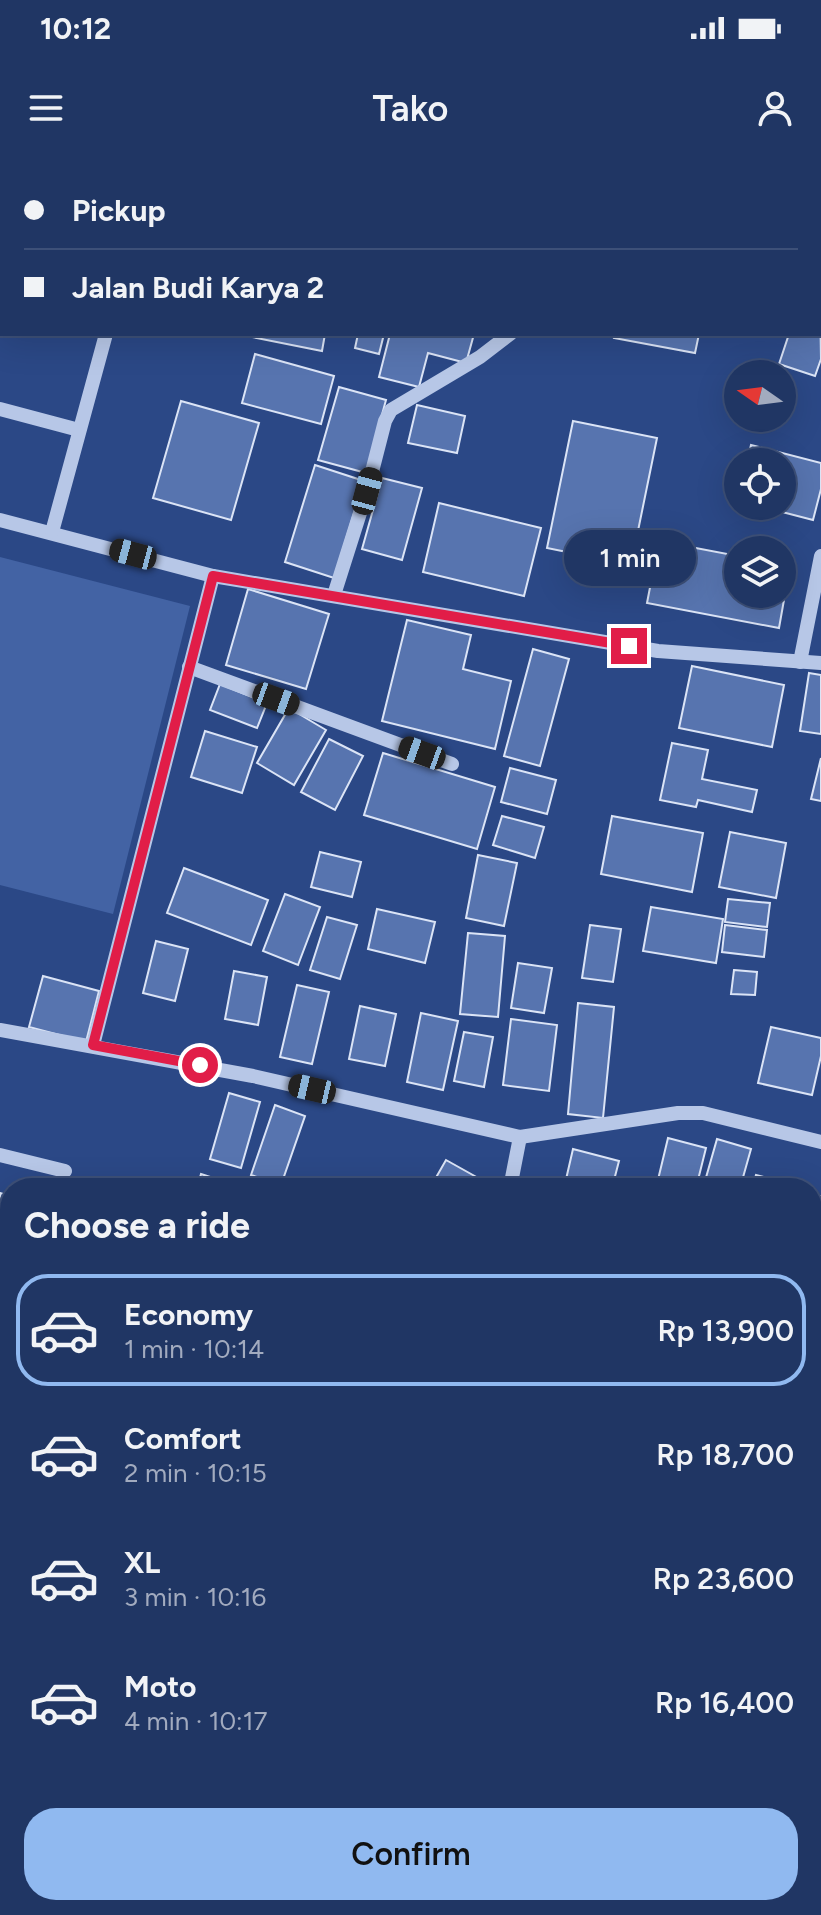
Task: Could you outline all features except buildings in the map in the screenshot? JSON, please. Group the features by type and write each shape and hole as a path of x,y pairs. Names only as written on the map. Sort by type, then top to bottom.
{"street":[{"path":"52,532 103,336"},
{"path":"334,595 367,491 385,421 391,410 480,357 507,336"},
{"path":"0,409 79,430"},
{"path":"0,520 213,576 658,651 821,663"},
{"path":"800,662 821,556"},
{"path":"93,1045 213,576"},
{"path":"189,667 452,764"},
{"path":"0,1030 253,1076 520,1137 678,1113 703,1113 821,1142"},
{"path":"512,1178 520,1137"},
{"path":"0,1155 65,1171"}],"shaded area":[{"path":"0,557 190,606 113,914 0,885"}],"route":[{"path":"200,1065 93,1045 213,576 629,646"}]}
